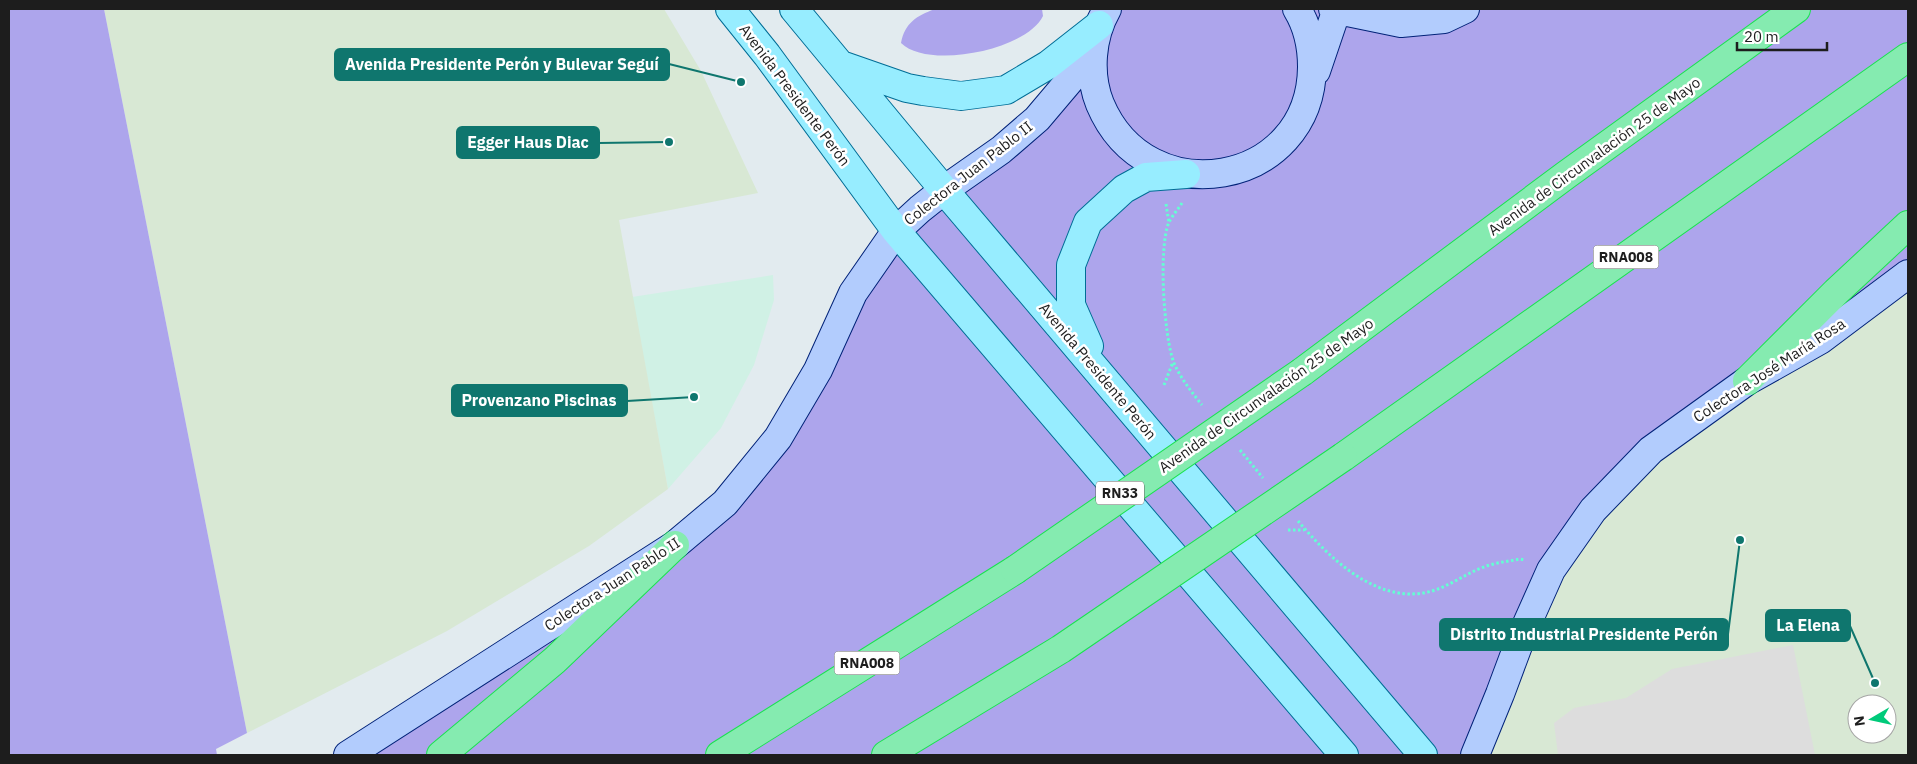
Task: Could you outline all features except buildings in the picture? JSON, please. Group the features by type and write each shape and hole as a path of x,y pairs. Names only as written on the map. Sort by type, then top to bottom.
{"highway":[{"name":"Avenida de Circunvalación 25 de Mayo","path":"720,755 1015,570 1302,372 1558,181 1796,9"},
{"name":"RNA008","path":"886,755 1061,649 1343,457 1908,57"},
{"path":"1747,381 1836,292 1908,225"},
{"path":"441,755 554,660 675,546"}],"main road":[{"name":"Avenida Presidente Perón","path":"730,9 767,55 896,231 1344,755"},
{"name":"Avenida Presidente Perón","path":"794,9 944,190 1423,755"},
{"path":"1297,9 1305,22 1312,52 1312,82"},
{"path":"1100,373 1071,305 1071,266 1088,222 1124,189 1146,177 1186,174 1215,175 1243,168 1268,154 1289,134 1304,110 1336,9 1401,24 1444,19 1465,9"},
{"name":"Colectora Juan Pablo II","path":"348,755 675,546 724,502 778,438 818,370 853,293 896,231 920,209 1001,150 1037,119 1070,80 1100,26"},
{"path":"841,65 907,88 923,91 961,96 1006,90 1048,65 1100,26"},
{"path":"1100,26 1092,71 1097,96 1106,119 1121,139 1140,156 1162,168 1186,174"},
{"name":"Colectora José María Rosa","path":"1475,755 1522,635 1551,570 1593,510 1651,450 1747,381 1820,340 1908,274"}],"path":[{"path":"1207,411 1183,381 1173,361 1163,292 1165,248 1169,223 1185,198 1215,175"},
{"path":"1164,385 1173,361"},
{"path":"1238,448 1268,485"},
{"path":"1293,515 1334,559 1367,583 1393,592 1414,593 1436,590 1490,565 1520,559 1551,570"},
{"path":"1285,531 1305,530"}],"shaded area":[{"path":"9,9 104,9 247,733 216,749 217,755 9,755"},
{"path":"104,9 664,9 701,71 758,193 619,220 668,489 589,546 447,631 247,733"},
{"path":"935,9 1042,9 1043,16 1033,28 1018,38 998,47 976,52 932,55 914,51 901,43 905,30 912,21 922,14"},
{"path":"1107,9 1908,9 1908,274 1593,510 1475,755 348,755 725,503 872,267 1001,150"},
{"path":"1908,274 1908,755 1475,755 1593,510"},
{"path":"773,275 774,300 754,365 721,428 668,489 632,297"},
{"path":"1793,645 1815,755 1558,755 1554,723 1574,708 1626,698 1672,669"}],"place":[{"name":"Avenida Presidente Perón y Bulevar Seguí","path":"741,82"},
{"name":"Egger Haus Diac","path":"669,142"},
{"name":"Provenzano Piscinas","path":"694,397"},
{"name":"Distrito Industrial Presidente Perón","path":"1740,540"},
{"name":"La Elena","path":"1875,683"}]}
